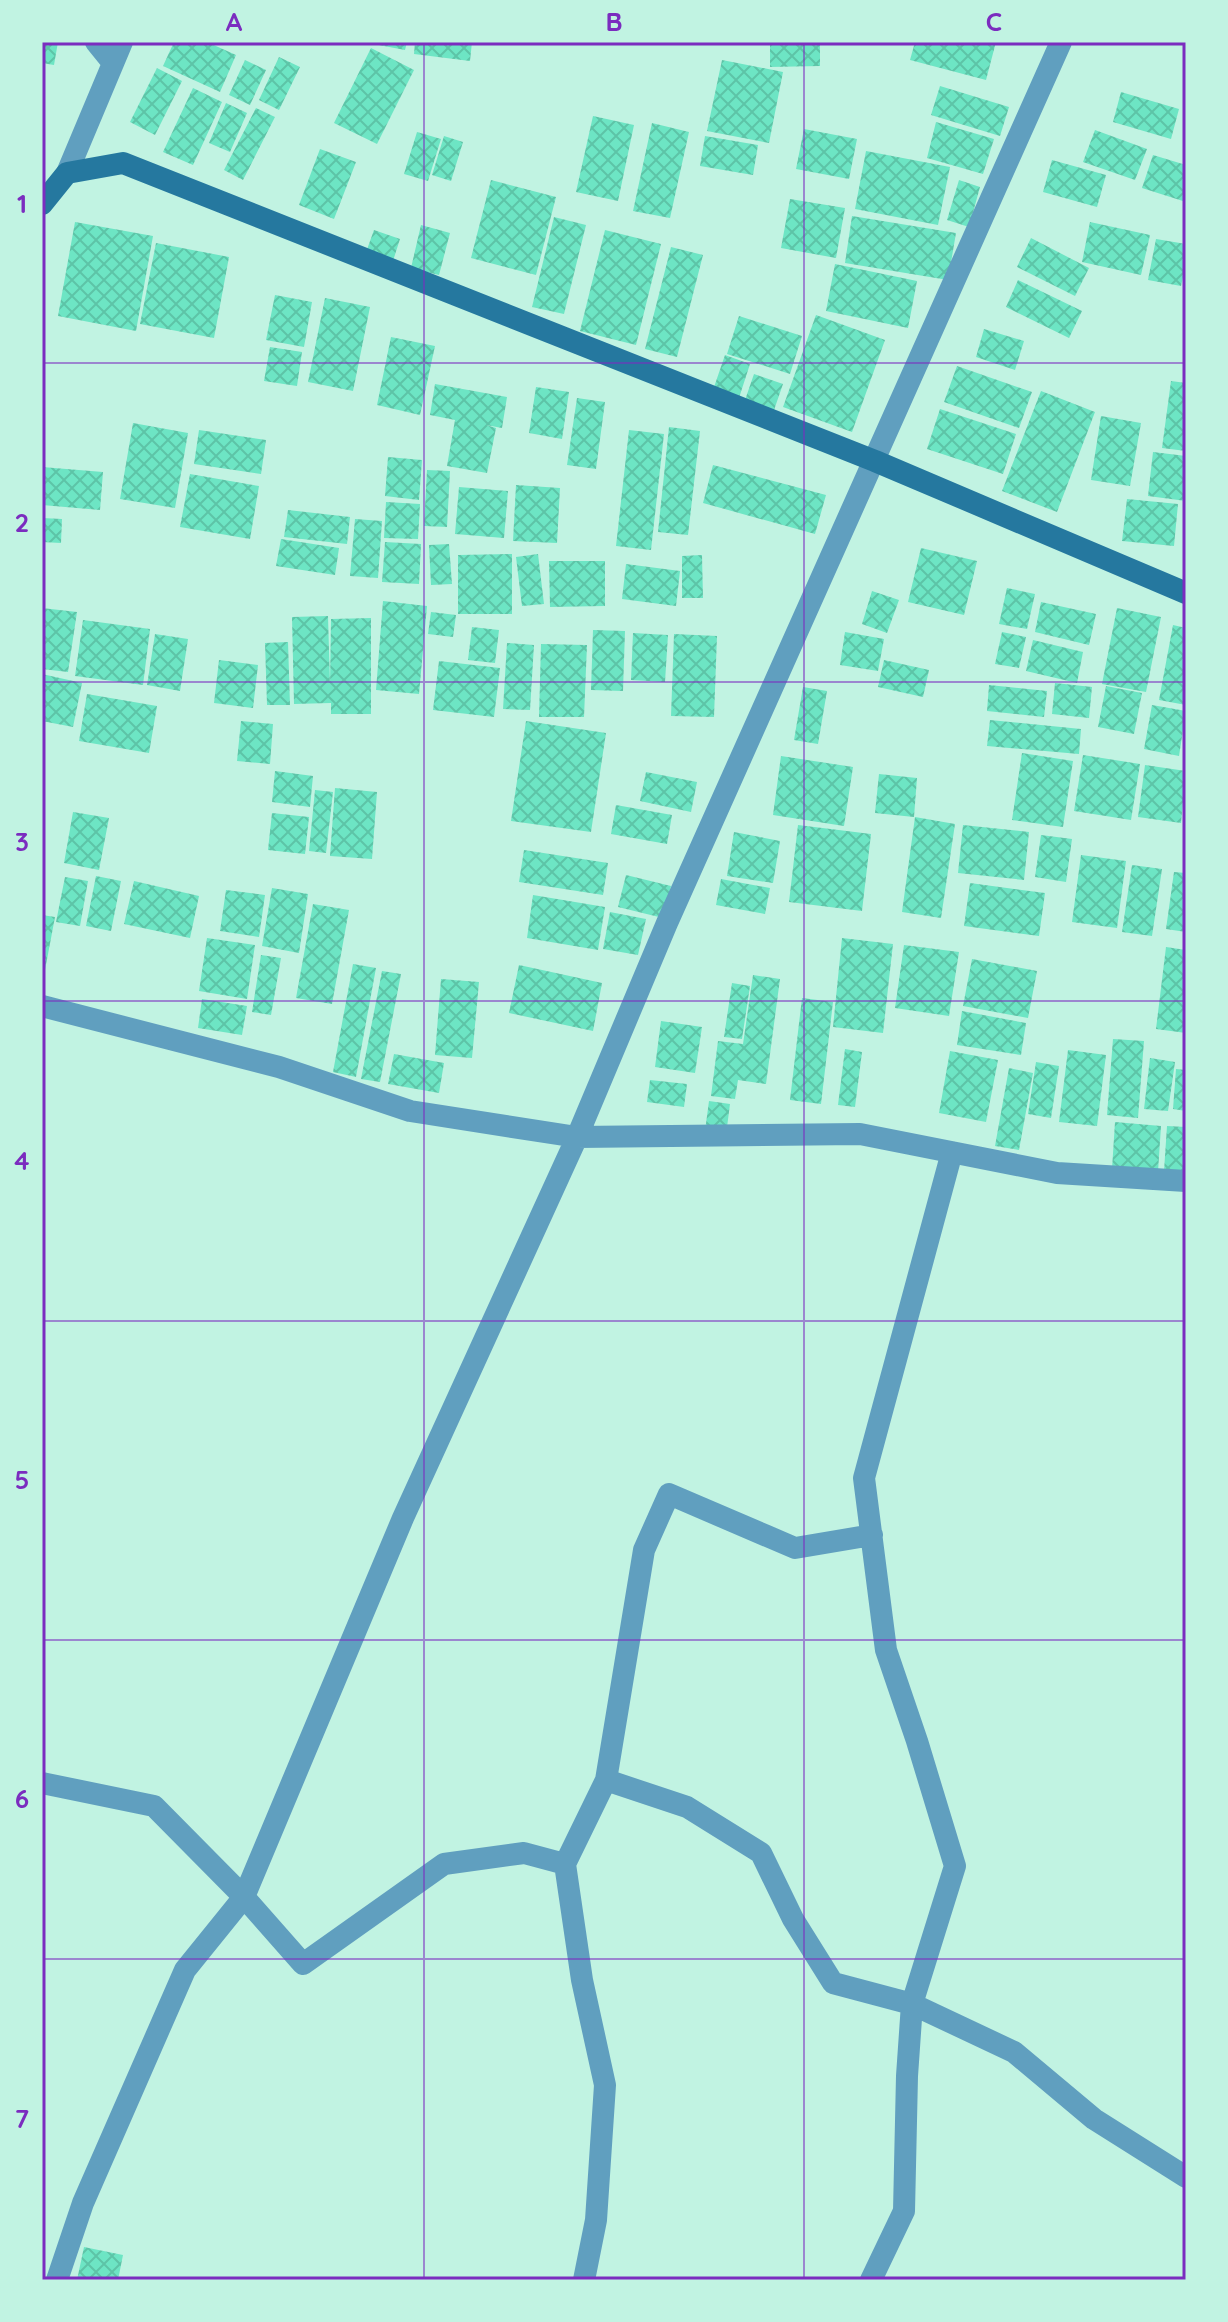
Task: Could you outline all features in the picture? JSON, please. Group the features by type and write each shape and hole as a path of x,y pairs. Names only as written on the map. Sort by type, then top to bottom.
{"main road":[{"path":"42,204 67,173 123,163 875,461 1186,593"}],"street":[{"path":"96,42 113,63"},
{"path":"67,173 122,42"},
{"path":"57,2280 83,2203 185,1970 244,1897 403,1518 577,1137 667,923 1061,42"},
{"path":"42,1006 279,1067 410,1111 577,1137 860,1134 1057,1173 1186,1181"},
{"path":"871,2280 904,2211 912,2004 955,1866 886,1650 864,1478 952,1152"},
{"path":"584,2280 596,2220 605,2085 582,1980 565,1864 606,1780 644,1550 669,1494 795,1548 872,1535"},
{"path":"606,1780 687,1807 761,1853 793,1919 833,1983 912,2004 1014,2052 1094,2119 1186,2177"},
{"path":"42,1783 154,1806 244,1897 303,1964 444,1864 524,1853 565,1864"}],"building":[{"path":"42,42 58,42 54,65 42,63"},
{"path":"174,42 207,42 236,55 220,92 163,66"},
{"path":"363,42 407,42 405,50"},
{"path":"415,42 472,42 470,61 414,54"},
{"path":"770,42 820,42 820,66 770,67"},
{"path":"915,42 996,42 986,80 910,60"},
{"path":"371,48 414,70 377,144 334,123"},
{"path":"279,57 300,67 279,110 259,100"},
{"path":"245,60 266,70 250,105 229,95"},
{"path":"722,60 783,72 769,143 707,131"},
{"path":"157,68 182,81 155,135 130,122"},
{"path":"940,86 1009,107 1000,136 931,115"},
{"path":"193,88 222,102 193,165 163,152"},
{"path":"1121,92 1179,109 1171,139 1113,122"},
{"path":"226,103 247,113 230,152 209,143"},
{"path":"256,108 275,117 243,180 224,170"},
{"path":"593,116 634,125 618,201 576,192"},
{"path":"936,122 994,139 983,174 927,158"},
{"path":"652,123 689,132 670,218 633,211"},
{"path":"804,129 857,139 849,179 796,169"},
{"path":"1095,130 1147,149 1135,180 1083,162"},
{"path":"417,132 441,139 428,181 404,174"},
{"path":"444,136 463,142 451,181 432,175"},
{"path":"705,136 758,145 753,175 700,166"},
{"path":"320,149 356,162 334,219 299,205"},
{"path":"866,151 950,167 938,225 855,209"},
{"path":"1153,155 1186,165 1186,202 1142,188"},
{"path":"1052,160 1106,175 1097,207 1043,192"},
{"path":"491,180 556,197 536,275 471,258"},
{"path":"959,180 980,187 969,227 947,220"},
{"path":"790,199 845,208 836,258 781,248"},
{"path":"852,216 956,233 948,280 845,263"},
{"path":"554,217 586,225 564,314 532,307"},
{"path":"75,222 153,236 136,331 58,316"},
{"path":"1090,222 1150,235 1141,275 1082,262"},
{"path":"421,225 450,233 439,275 411,268"},
{"path":"374,230 400,239 392,264 365,255"},
{"path":"605,230 661,244 636,345 580,331"},
{"path":"1031,238 1089,268 1075,296 1017,267"},
{"path":"1156,239 1186,244 1181,286 1148,280"},
{"path":"156,243 229,257 214,338 140,324"},
{"path":"671,247 703,255 677,357 645,349"},
{"path":"835,264 917,281 908,328 826,311"},
{"path":"1018,280 1082,311 1069,338 1006,307"},
{"path":"275,295 312,302 304,347 266,340"},
{"path":"325,298 370,307 353,391 308,382"},
{"path":"816,315 885,340 852,432 783,407"},
{"path":"739,316 802,336 790,374 727,354"},
{"path":"984,329 1024,341 1015,370 976,357"},
{"path":"391,337 435,346 420,415 377,405"},
{"path":"270,347 302,352 297,386 264,381"},
{"path":"725,355 750,364 738,401 712,393"},
{"path":"957,366 1032,392 1019,428 944,402"},
{"path":"754,374 783,384 773,413 744,403"},
{"path":"1171,381 1186,383 1186,451 1162,448"},
{"path":"435,384 507,397 502,428 486,425 496,428 487,473 447,466 455,420 430,415"},
{"path":"536,387 569,392 562,439 529,433"},
{"path":"1041,391 1095,412 1057,512 1002,491"},
{"path":"577,398 605,402 596,469 567,465"},
{"path":"940,409 1016,434 1003,474 927,449"},
{"path":"1101,416 1141,423 1130,486 1091,480"},
{"path":"133,423 188,433 175,508 120,499"},
{"path":"669,427 700,431 688,535 658,532"},
{"path":"199,430 266,440 261,474 194,464"},
{"path":"629,430 664,434 651,550 616,546"},
{"path":"1153,452 1186,456 1186,501 1148,496"},
{"path":"388,457 422,460 419,500 385,496"},
{"path":"713,465 826,495 815,534 703,503"},
{"path":"42,467 103,472 100,510 42,505"},
{"path":"427,470 450,471 447,527 424,526"},
{"path":"190,474 259,486 250,539 180,527"},
{"path":"516,485 560,488 557,543 513,541"},
{"path":"459,487 508,491 504,538 455,534"},
{"path":"1127,499 1178,504 1174,546 1122,541"},
{"path":"386,502 420,504 418,539 384,538"},
{"path":"288,510 350,517 347,544 284,537"},
{"path":"42,518 62,519 61,543 42,542"},
{"path":"355,519 382,521 378,578 350,576"},
{"path":"281,539 339,548 335,575 276,566"},
{"path":"385,542 421,544 419,584 382,582"},
{"path":"449,544 452,584 431,585 429,545"},
{"path":"921,548 977,561 964,615 908,602"},
{"path":"512,554 512,614 458,614 458,555"},
{"path":"538,554 544,604 522,606 516,557"},
{"path":"702,555 703,598 682,598 682,556"},
{"path":"549,561 605,561 605,606 550,607"},
{"path":"626,564 680,571 676,606 622,599"},
{"path":"1007,588 1035,594 1027,629 999,624"},
{"path":"872,591 899,600 887,633 862,624"},
{"path":"383,601 427,606 419,694 376,690"},
{"path":"1041,602 1096,614 1089,645 1035,632"},
{"path":"42,608 77,612 68,672 42,669"},
{"path":"1117,608 1161,617 1146,692 1102,684"},
{"path":"431,612 456,615 453,637 428,634"},
{"path":"328,616 330,685 331,619 371,618 371,714 331,714 331,703 294,704 292,617"},
{"path":"83,620 150,629 143,685 75,676"},
{"path":"1173,625 1186,628 1186,705 1159,700"},
{"path":"472,627 499,630 495,663 468,660"},
{"path":"593,630 625,631 623,691 591,690"},
{"path":"845,632 884,639 878,671 840,665"},
{"path":"1002,632 1026,637 1019,668 995,664"},
{"path":"633,633 668,635 665,682 631,680"},
{"path":"155,634 188,639 180,691 147,685"},
{"path":"674,634 717,636 714,717 671,716"},
{"path":"1033,640 1083,652 1077,683 1026,671"},
{"path":"288,642 290,705 267,705 265,643"},
{"path":"507,643 534,645 530,710 503,709"},
{"path":"541,644 587,645 584,717 539,717"},
{"path":"219,660 258,665 253,708 214,703"},
{"path":"884,660 929,670 923,697 878,687"},
{"path":"439,661 500,668 494,717 433,710"},
{"path":"42,674 82,683 73,727 42,721"},
{"path":"1055,683 1092,687 1089,718 1052,714"},
{"path":"989,685 1047,691 1044,717 987,711"},
{"path":"1106,686 1142,693 1134,734 1098,727"},
{"path":"803,687 827,691 818,744 794,740"},
{"path":"87,694 157,706 149,753 79,741"},
{"path":"1152,705 1186,711 1179,756 1144,749"},
{"path":"990,720 1081,729 1079,754 987,746"},
{"path":"241,721 273,724 270,764 237,761"},
{"path":"526,721 606,733 591,832 511,821"},
{"path":"1022,753 1073,761 1063,827 1012,820"},
{"path":"1083,755 1140,764 1131,820 1074,811"},
{"path":"781,756 853,767 844,826 773,815"},
{"path":"1145,765 1186,771 1181,823 1138,817"},
{"path":"275,771 313,776 310,807 272,802"},
{"path":"646,772 697,782 691,812 640,801"},
{"path":"879,774 917,778 914,817 875,813"},
{"path":"335,788 377,792 372,859 330,856"},
{"path":"315,790 333,792 326,853 309,851"},
{"path":"616,805 672,815 667,844 611,834"},
{"path":"73,812 109,818 99,870 64,863"},
{"path":"272,813 309,817 305,854 268,850"},
{"path":"915,817 955,824 941,918 902,912"},
{"path":"798,825 871,834 862,911 789,902"},
{"path":"963,825 1029,832 1024,880 958,873"},
{"path":"734,832 780,841 773,883 727,876"},
{"path":"1041,835 1072,839 1066,882 1035,877"},
{"path":"524,850 608,863 603,895 519,882"},
{"path":"1081,855 1126,861 1117,928 1072,922"},
{"path":"1132,865 1162,869 1152,936 1122,932"},
{"path":"1174,872 1186,873 1186,932 1166,929"},
{"path":"626,875 671,886 663,918 618,907"},
{"path":"96,876 121,881 111,931 86,926"},
{"path":"65,877 88,881 80,926 56,922"},
{"path":"721,879 770,888 765,914 716,905"},
{"path":"134,881 199,896 190,938 124,924"},
{"path":"970,883 1045,893 1039,936 964,926"},
{"path":"272,888 308,894 299,953 262,946"},
{"path":"226,890 265,895 259,937 220,931"},
{"path":"533,895 605,907 598,950 527,938"},
{"path":"313,904 349,910 332,1004 296,998"},
{"path":"610,912 646,919 638,955 603,949"},
{"path":"42,915 55,917 45,970 42,969"},
{"path":"207,938 255,945 247,999 199,991"},
{"path":"842,938 893,944 883,1033 833,1027"},
{"path":"904,945 959,952 949,1016 895,1008"},
{"path":"1166,947 1186,950 1186,1033 1156,1029"},
{"path":"261,955 281,958 271,1015 252,1012"},
{"path":"972,959 1037,971 1028,1018 963,1006"},
{"path":"353,964 376,968 356,1077 333,1072"},
{"path":"519,965 602,983 593,1031 509,1013"},
{"path":"382,971 401,974 380,1082 361,1079"},
{"path":"753,975 780,979 766,1084 738,1080 735,1099 711,1096 718,1041 743,1044"},
{"path":"441,979 479,982 472,1058 435,1055"},
{"path":"732,983 750,986 742,1039 724,1037"},
{"path":"802,998 833,1002 821,1104 790,1100"},
{"path":"202,999 247,1006 242,1035 198,1028"},
{"path":"962,1011 1026,1023 1021,1055 957,1045"},
{"path":"661,1021 702,1027 695,1073 655,1067"},
{"path":"1113,1039 1144,1041 1138,1118 1107,1115"},
{"path":"845,1049 862,1052 855,1107 838,1105"},
{"path":"1068,1050 1106,1055 1097,1126 1059,1122"},
{"path":"950,1051 998,1060 986,1122 939,1113"},
{"path":"394,1054 444,1063 439,1093 388,1084"},
{"path":"1150,1058 1175,1062 1168,1111 1144,1109"},
{"path":"1036,1062 1059,1066 1051,1118 1028,1114"},
{"path":"1009,1068 1033,1073 1019,1150 995,1146"},
{"path":"1176,1069 1186,1070 1186,1111 1173,1109"},
{"path":"650,1080 687,1084 684,1107 647,1102"},
{"path":"709,1101 730,1104 726,1135 705,1131"},
{"path":"1115,1122 1161,1126 1158,1172 1112,1169"},
{"path":"1167,1126 1186,1127 1186,1172 1164,1171"},
{"path":"84,2247 123,2255 118,2280 77,2280"}]}
